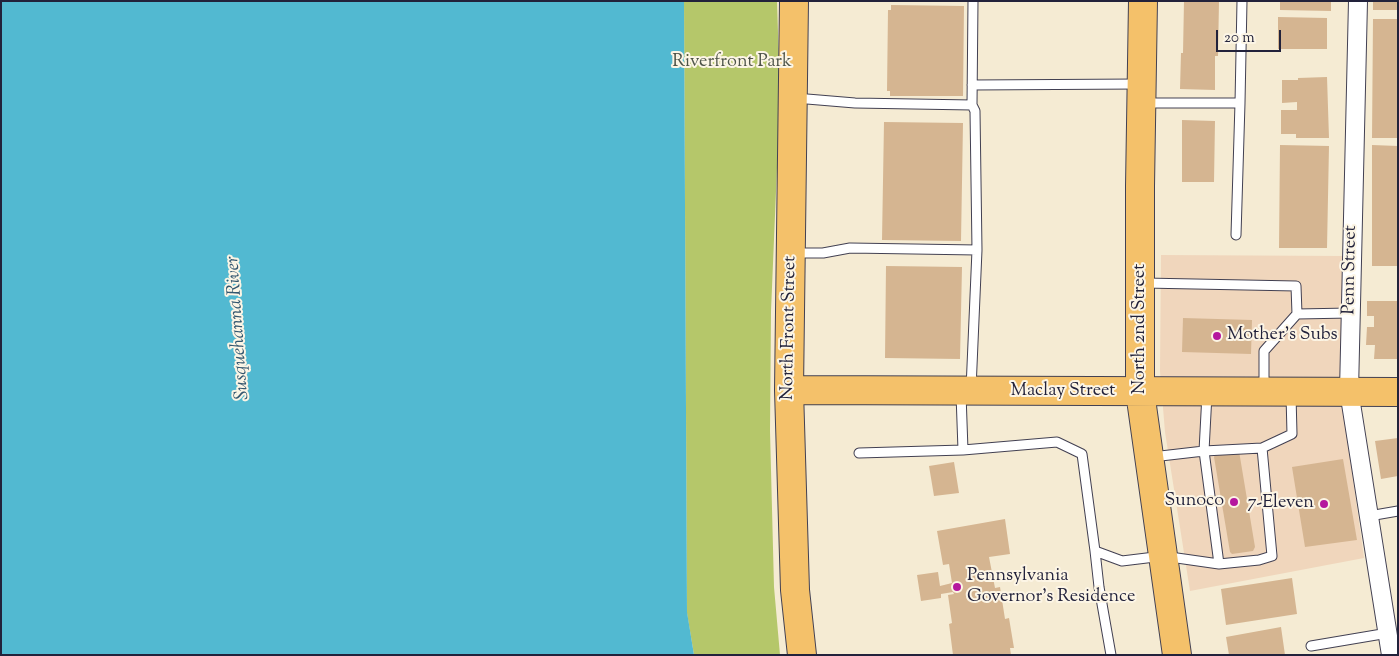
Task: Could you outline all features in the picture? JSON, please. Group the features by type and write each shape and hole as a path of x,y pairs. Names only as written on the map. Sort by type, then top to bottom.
{"main road":[{"name":"North Front Street","path":"794,1 789,390 795,590 802,655"},
{"name":"North 2nd Street","path":"1143,1 1140,186 1140,392 1175,654"},
{"name":"Maclay Street","path":"789,390 1398,392"}],"street":[{"name":"Penn Street","path":"1358,1 1349,391 1391,655"}],"lane":[{"path":"962,450 977,250 975,111 972,104 973,1"},
{"path":"1236,235 1242,1"},
{"path":"972,85 1142,94 1240,103"},
{"path":"793,98 855,103 972,104"},
{"path":"791,253 823,253 850,248 977,250"},
{"path":"1141,283 1296,286 1297,314 1264,351 1264,392"},
{"path":"1297,314 1350,313"},
{"path":"1207,392 1204,451 1219,564"},
{"path":"1149,457 1204,451 1262,448 1292,434 1291,392"},
{"path":"859,453 962,450 1057,442 1082,454 1099,587 1111,655"},
{"path":"1095,551 1122,561 1163,556 1219,564 1259,560 1272,556 1262,448"},
{"path":"1369,516 1398,511"},
{"path":"1311,646 1388,633"}],"shaded area":[{"path":"1161,255 1344,256 1344,414 1364,558 1190,591 1165,432 1160,371"}],"green space":[{"name":"Riverfront Park","path":"684,1 777,1 780,96 771,311 770,431 774,587 780,655 694,655 687,613"}],"water":[{"name":"Susquehanna River","path":"1,1 684,1 687,612 694,655 1,655"}],"building":[{"path":"1184,1 1219,1 1218,56 1215,56 1215,90 1180,89"},
{"path":"1280,1 1331,1 1331,11 1280,10"},
{"path":"1373,1 1398,1 1398,10 1373,10"},
{"path":"891,5 964,6 963,96 890,96 890,91 887,91 888,10 891,10"},
{"path":"1278,17 1327,18 1327,49 1278,49"},
{"path":"1373,19 1398,19 1398,138 1372,138"},
{"path":"1327,77 1329,138 1296,138 1296,134 1281,134 1281,110 1297,110 1297,102 1282,103 1282,80"},
{"path":"1182,120 1215,121 1214,182 1182,182"},
{"path":"884,122 963,123 961,241 882,240"},
{"path":"1280,145 1329,146 1327,248 1279,248"},
{"path":"1372,145 1398,146 1398,266 1372,266"},
{"path":"886,266 962,267 960,359 885,358"},
{"path":"1367,301 1398,301 1398,359 1374,359 1375,345 1366,345 1367,327 1374,327 1374,316 1367,316"},
{"name":"Mother's Subs","path":"1183,318 1252,320 1251,354 1182,352"},
{"path":"1398,438 1398,476 1381,479 1375,441"},
{"name":"Sunoco","path":"1239,451 1255,547 1253,551 1232,554 1230,552 1214,457 1216,453"},
{"name":"7-Eleven","path":"1343,459 1357,540 1305,547 1292,467"},
{"path":"954,462 959,493 934,496 929,466"},
{"name":"Pennsylvania Governor's Residence","path":"1005,519 1010,554 989,557 995,588 1000,587 1005,619 1009,618 1014,648 1010,648 1011,655 953,655 949,624 952,623 948,595 954,594 953,592 941,594 941,598 921,601 917,575 938,572 940,586 952,583 949,564 943,565 937,531"},
{"path":"1292,578 1297,614 1226,625 1221,589"},
{"path":"1281,627 1285,655 1229,655 1226,637"}],"place":[{"name":"Mother's Subs","path":"1217,336"},
{"name":"Sunoco","path":"1234,502"},
{"name":"7-Eleven","path":"1324,504"},
{"name":"Pennsylvania Governor's Residence","path":"957,587"}]}
